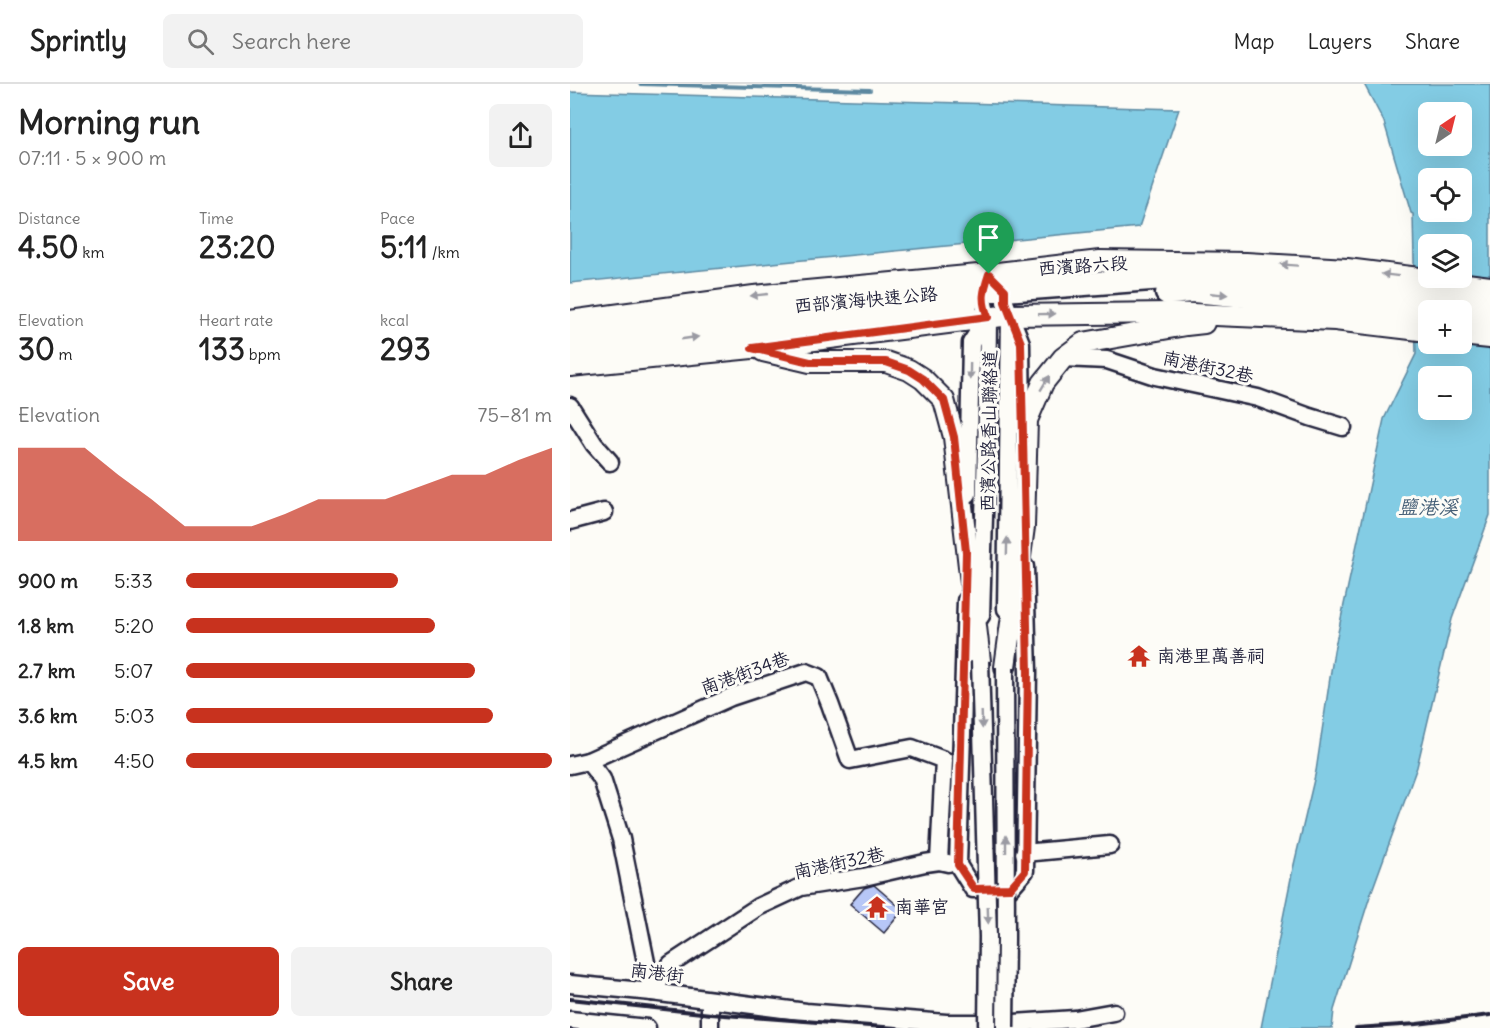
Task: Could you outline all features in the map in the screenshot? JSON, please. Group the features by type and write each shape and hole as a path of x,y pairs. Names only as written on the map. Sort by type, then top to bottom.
{"highway":[{"name":"西部濱海快速公路","path":"570,333 840,300 995,299 1192,291 1341,295"},
{"path":"1341,295 1490,303"},
{"path":"1341,295 1418,313"},
{"name":"西部濱海快速公路","path":"570,354 995,299"},
{"path":"1472,321 1490,323"}],"main road":[{"name":"西濱路六段","path":"570,366 752,348 995,299 1100,261 1246,263 1341,295"},
{"path":"1341,295 1490,287"},
{"path":"1341,295 1418,327"},
{"name":"西濱路六段","path":"570,321 754,296 995,299 1169,313 1268,318 1341,295"},
{"path":"1005,667 1024,527 1027,420 1043,383 1063,358 1083,343 1186,325 1268,318"},
{"path":"1472,336 1490,338"},
{"path":"752,348 810,362 886,362 909,370 923,379 944,400 954,437 980,661"}],"street":[{"path":"995,299 1021,343 1028,672 1025,871 1010,888 974,889 958,865 971,343 995,299"},
{"name":"西濱公路香山聯絡道","path":"987,1028 988,937 980,661 987,418 995,299"},
{"name":"西濱公路香山聯絡道","path":"995,299 1005,667 1005,1028"},
{"name":"南港街32巷","path":"1063,358 1107,360 1155,376 1258,398 1343,427"},
{"path":"570,406 594,444 610,462"},
{"path":"570,521 604,512"},
{"name":"南港街34巷","path":"570,765 588,761 730,697 806,672 819,677 850,760 912,748 944,760 939,861"},
{"path":"588,761 602,779 621,839 652,992"},
{"path":"1024,852 1110,845"},
{"name":"南港街32巷","path":"652,992 670,964 758,907 801,887 864,877 939,861 958,865"},
{"name":"南港街","path":"570,984 806,1012 946,1023 1014,1023 1075,1019 1114,1012"},
{"path":"710,1000 710,1028"},
{"path":"570,1020 647,1028"}],"water":[{"name":"鹽港溪","path":"1364,84 1490,84 1490,515 1452,619 1417,767 1370,896 1334,1010 1332,1028 1261,1028 1292,873 1316,771 1334,651 1384,419 1416,354 1413,214 1384,122"},
{"path":"570,92 1179,109 1139,227 570,283"}],"building":[{"name":"南華宮","path":"874,885 903,910 884,933 850,904 864,888"}],"waterway":[{"path":"640,84 870,90"}],"railway":[{"path":"570,999 711,1014 897,1028"},
{"path":"1356,1028 1417,1024 1490,1015"}],"place":[{"name":"南港里萬善祠","path":"1139,656"},
{"name":"南華宮","path":"877,907"}],"route":[{"path":"989,274 1005,290 1005,302 1021,343 1028,672 1025,871 1010,888 974,889 958,865 966,552 954,437 944,400 923,379 909,370 886,362 810,362 752,348 988,317 983,305 983,290 989,274"}]}
